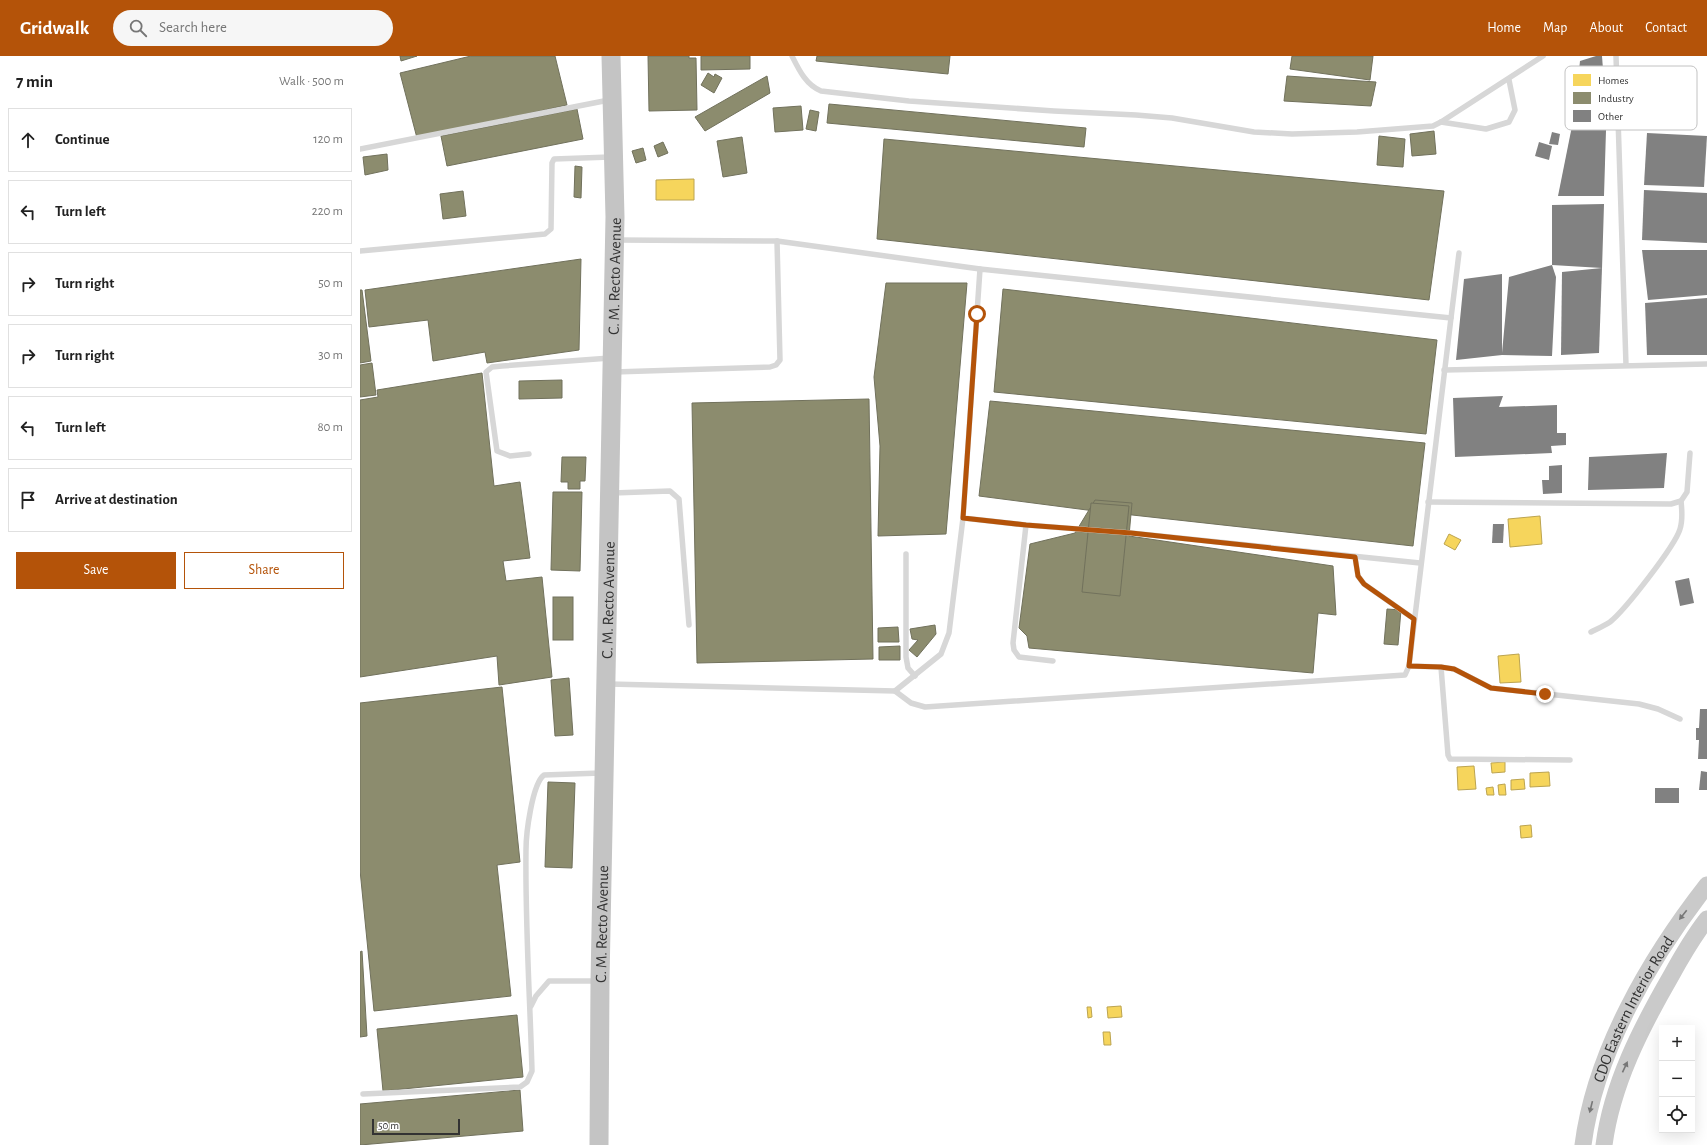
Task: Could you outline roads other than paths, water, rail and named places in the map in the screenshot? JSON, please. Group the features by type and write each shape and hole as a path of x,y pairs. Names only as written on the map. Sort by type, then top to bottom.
{"highway":[{"name":"C. M. Recto Avenue","path":"599,1145 603,773 610,493 614,240 614,157 611,56"}],"main road":[{"name":"CDO Eastern Interior Road","path":"1583,1145 1601,1068 1634,998 1678,922 1707,885"},
{"name":"CDO Eastern Interior Road","path":"1604,1145 1621,1075 1652,1008 1696,934 1707,919"}],"lane":[{"path":"792,56 806,82 812,88 821,91 1054,112 1172,118 1254,132 1292,134 1426,127 1441,122 1509,80 1543,56"},
{"path":"1616,56 1616,66"},
{"path":"1441,122 1486,129 1509,122 1516,110 1509,80"},
{"path":"360,149 613,99"},
{"path":"1618,130 1626,365"},
{"path":"360,251 545,234 551,229 552,163 554,160 614,157"},
{"path":"614,240 777,241 980,269 1451,318"},
{"path":"529,454 510,456 496,451 486,372 492,367 612,365 776,366 780,360 777,241"},
{"path":"606,684 895,691 912,703 925,707 1403,676 1408,673 1409,666 1420,563 1459,252"},
{"path":"895,691 941,654 947,641 963,518 980,269"},
{"path":"1444,370 1707,364"},
{"path":"1591,632 1610,622 1630,602 1667,552 1680,530 1682,521 1681,501 1687,492 1690,453"},
{"path":"610,493 670,491 679,499 689,625"},
{"path":"1428,502 1671,504 1681,501"},
{"path":"963,518 1026,525 1123,532 1420,563"},
{"path":"1026,525 1013,643 1014,650 1019,657 1053,661"},
{"path":"906,554 906,657 908,668 915,676"},
{"path":"1355,557 1358,576 1364,584 1414,619"},
{"path":"1409,666 1454,669 1491,688 1639,704 1658,709 1680,719"},
{"path":"1441,667 1448,755 1450,759 1570,760"},
{"path":"363,1094 520,1087 527,1082 532,1071 526,848 534,790 539,779 544,775 603,773"},
{"path":"530,1008 536,996 549,981 600,981"}]}
